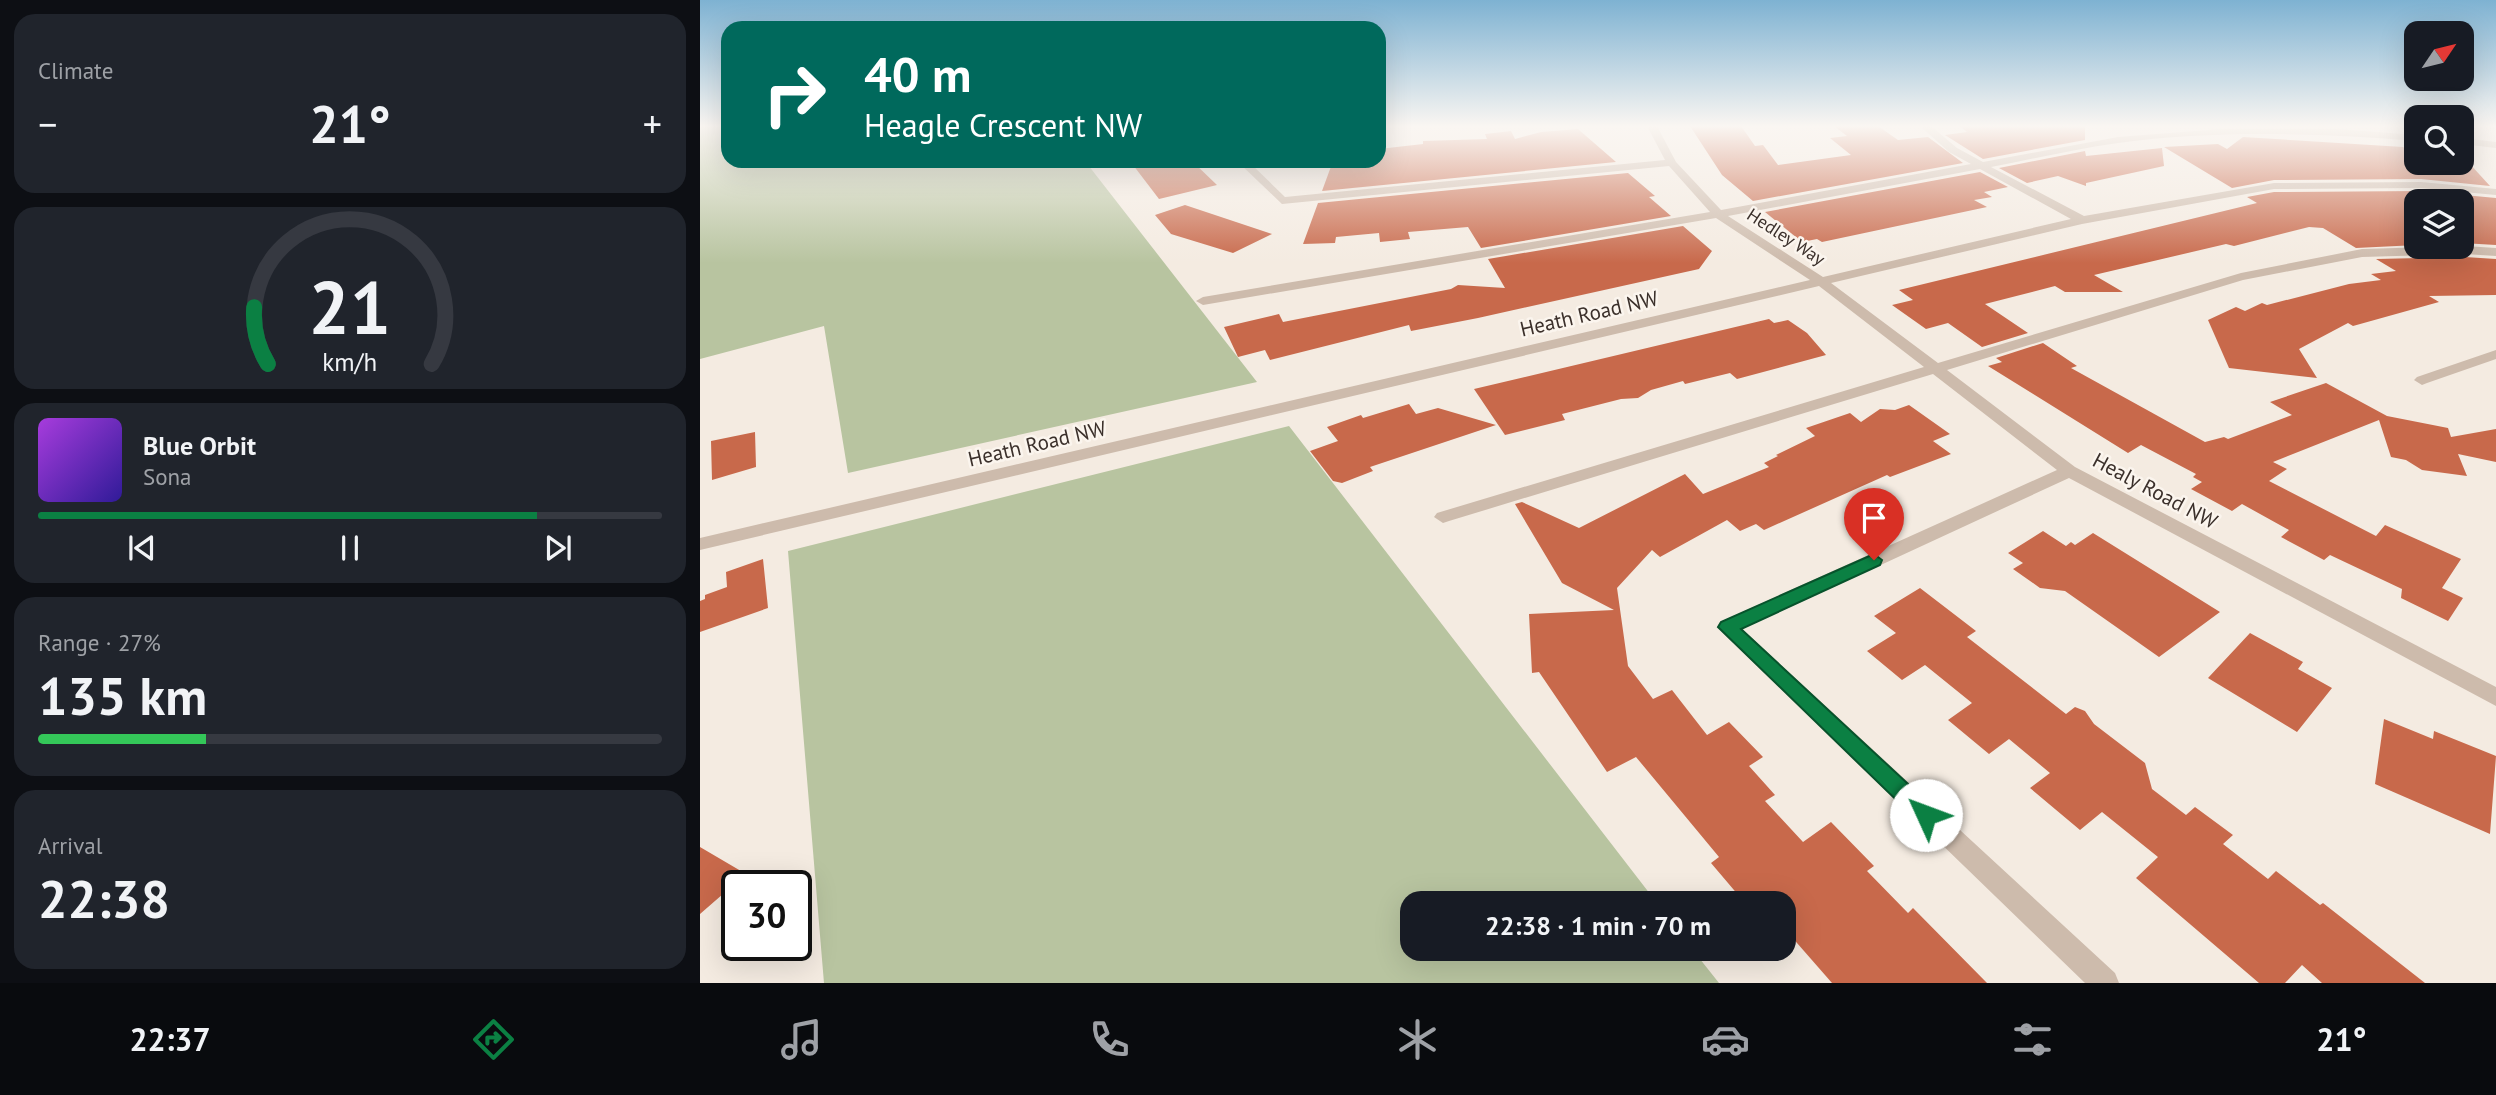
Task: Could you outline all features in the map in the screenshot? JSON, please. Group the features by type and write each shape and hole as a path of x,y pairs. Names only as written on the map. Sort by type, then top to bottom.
{"street":[{"path":"1253,172 1282,201 1581,172"},
{"name":"Hedley Way","path":"1680,172 1718,214 1822,282"},
{"path":"1203,301 1951,172"},
{"path":"1994,172 2082,220"},
{"name":"Heath Road NW","path":"700,544 2082,220 2274,186 2421,185 2496,192"},
{"path":"1443,517 2241,277 2362,253 2465,250 2496,253"},
{"name":"Healy Road NW","path":"1822,282 2068,471 2496,697"},
{"path":"2422,380 2496,354"},
{"path":"2068,471 1727,627 2105,983"}],"green space":[{"path":"700,172 1093,172 1257,382 848,473 824,326 700,359"},
{"path":"1289,426 1648,891 1400,891 1400,961 1702,961 1719,983 824,983 788,551"}],"building":[{"path":"1138,172 1203,172 1217,185 1159,199"},
{"path":"1329,172 1516,172 1322,191"},
{"path":"1720,172 1914,172 1753,201"},
{"path":"1980,172 2008,187 1984,192 1992,197 1974,200 1987,207 1822,242 1817,239 1802,242 1765,212"},
{"path":"2006,172 2137,172 2086,183 2086,186 2058,176 2027,183"},
{"path":"2205,172 2404,172 2404,175 2474,175 2474,172 2477,172 2490,186 2421,179 2274,180 2232,188"},
{"path":"1628,173 1655,196 1649,197 1671,216 1481,248 1468,227 1408,232 1410,239 1380,242 1379,233 1336,237 1335,243 1303,244 1318,203"},
{"path":"2404,191 2404,246 2356,248 2323,228 2309,227 2234,246 2226,244 2094,275 2123,292 2065,292 2055,286 1985,304 2028,333 1982,347 1948,323 1926,329 1892,305 1913,300 1899,290 2257,203 2247,197 2274,192"},
{"path":"2474,196 2496,198 2496,245 2474,244"},
{"path":"1185,205 1272,234 1233,253 1171,234 1155,215"},
{"path":"1683,226 1712,251 1699,269 1411,331 1409,325 1270,360 1265,350 1238,357 1224,327 1279,314 1283,322 1451,289 1458,285 1505,288 1488,259"},
{"path":"2376,259 2496,259 2496,295 2429,296 2439,302 2353,326 2348,323 2299,349 2317,378 2229,368 2208,320 2236,307 2245,311 2262,303 2267,305 2349,284 2381,280 2371,274 2396,271"},
{"path":"1769,319 1774,323 1788,320 1807,333 1826,355 1737,379 1730,373 1685,384 1683,381 1651,390 1638,398 1621,399 1562,414 1565,420 1505,435 1474,389"},
{"path":"2043,343 2077,366 2071,368 2205,442 2224,437 2228,439 2292,415 2270,402 2326,383 2387,416 2448,428 2451,437 2496,429 2496,462 2458,454 2467,476 2422,470 2406,460 2391,457 2379,420 2273,462 2287,469 2269,481 2376,536 2385,525 2461,559 2442,588 2463,598 2448,621 2401,598 2402,589 2330,555 2324,560 2281,537 2289,530 2242,504 2232,511 2191,489 2202,482 2193,477 2196,474 2141,445 2128,453 1988,366 2002,362 1996,358"},
{"path":"1409,404 1416,414 1438,408 1496,425 1370,467 1373,471 1342,483 1333,481 1310,451 1338,441 1327,427 1361,415 1363,418"},
{"path":"1909,405 1950,434 1933,441 1951,454 1890,477 1887,475 1764,530 1756,524 1740,531 1727,520 1660,557 1652,550 1617,588 1628,666 1653,699 1672,690 1707,735 1729,722 1763,757 1749,766 1775,795 1765,801 1803,842 1831,822 1874,866 1867,871 1908,913 1913,908 1987,983 1832,983 1796,942 1796,891 1735,891 1711,863 1719,857 1636,757 1607,772 1539,672 1532,673 1529,614 1614,610 1562,583 1515,504 1522,502 1579,528 1685,474 1703,494 1769,467 1764,463 1815,436 1806,428 1850,413 1861,422 1880,409 1895,410"},
{"path":"755,432 756,467 712,480 711,441"},
{"path":"2043,531 2066,546 2071,542 2075,545 2093,533 2220,612 2159,657 2065,591 2040,588 2013,569 2023,563 2008,553"},
{"path":"763,559 768,608 700,632 700,601 705,599 705,595 727,587 726,572"},
{"path":"1920,588 1976,631 1967,637 2066,714 2075,707 2085,711 2094,724 2145,763 2152,789 2186,815 2195,807 2233,835 2223,844 2268,879 2276,871 2320,905 2323,903 2425,983 2322,983 2302,965 2285,983 2259,983 2136,878 2158,857 2102,812 2080,830 2030,788 2050,773 2009,739 1989,754 1948,720 1972,703 1925,665 1902,680 1867,651 1896,633 1874,616"},
{"path":"2250,633 2303,662 2298,669 2332,688 2297,732 2208,678"},
{"path":"2384,719 2433,739 2434,731 2496,756 2490,834 2375,784"},
{"path":"700,847 739,870 721,870 721,896 700,914"}],"route":[{"path":"1874,560 1727,627 1926,815"}]}
